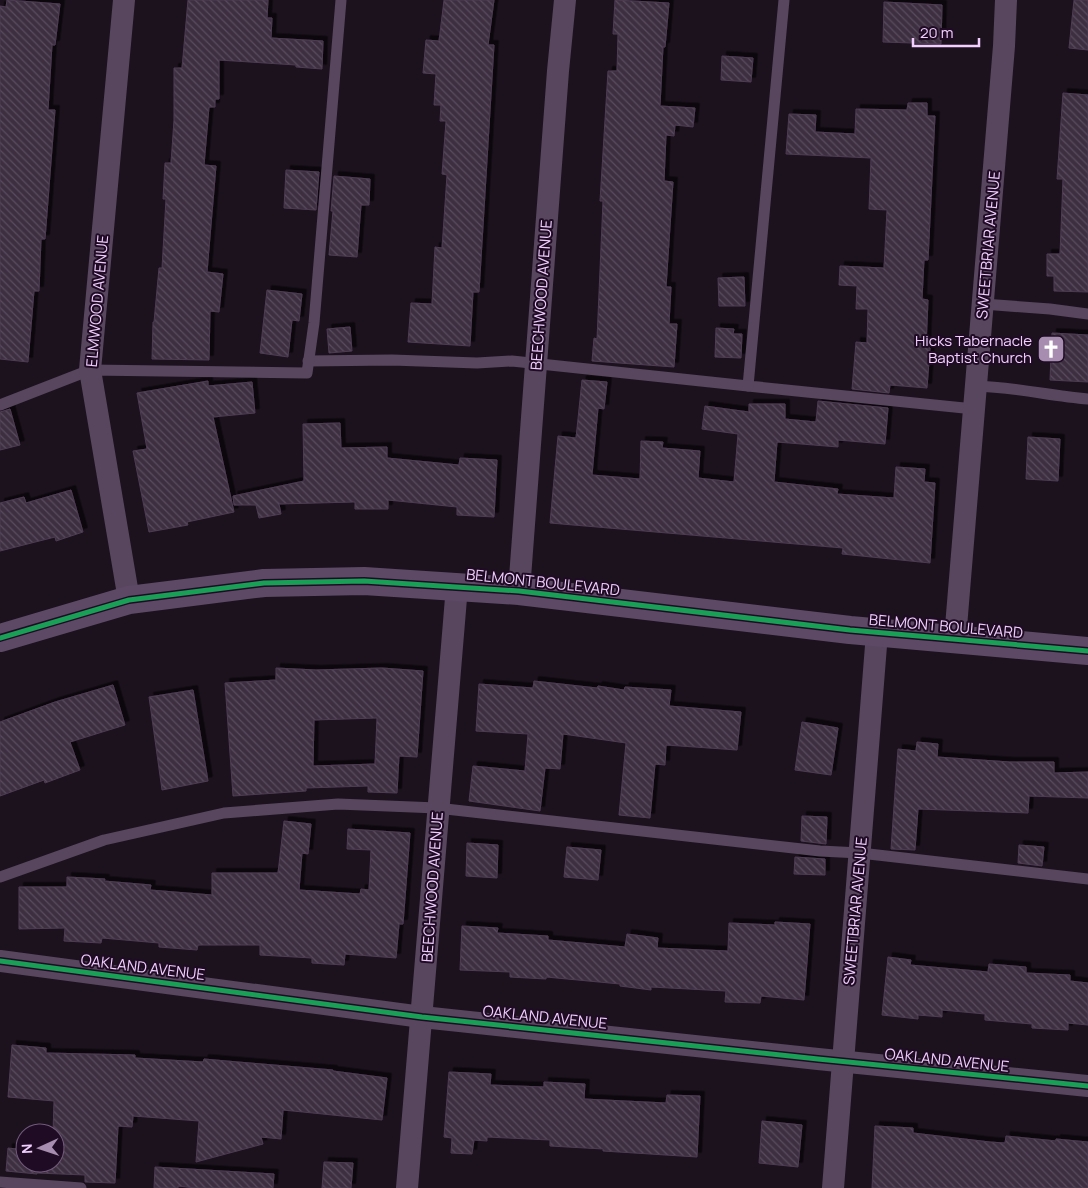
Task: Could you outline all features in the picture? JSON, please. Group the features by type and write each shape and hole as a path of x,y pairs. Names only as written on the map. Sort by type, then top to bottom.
{"street":[{"name":"ELMWOOD AVENUE","path":"124,0 90,370 130,600"},
{"name":"BEECHWOOD AVENUE","path":"519,591 535,364 565,0"},
{"name":"SWEETBRIAR AVENUE","path":"954,639 1004,46 1006,0"},
{"name":"BELMONT BOULEVARD","path":"0,638 130,600 264,583 364,581 519,591 877,633 1088,651"},
{"name":"BEECHWOOD AVENUE","path":"407,1188 457,586"},
{"name":"SWEETBRIAR AVENUE","path":"833,1188 877,633"},
{"name":"OAKLAND AVENUE","path":"0,961 422,1017 1088,1086"}],"lane":[{"path":"0,405 90,370 307,373 314,323 341,0"},
{"path":"748,386 784,0"},
{"path":"983,304 1088,314"},
{"path":"308,361 392,360 478,363 512,360 535,364 974,409"},
{"path":"976,386 995,387 1057,397 1088,399"},
{"path":"0,878 104,840 224,813 338,804 438,808 820,852 860,853 1088,879"},
{"path":"0,1182 81,1188"}],"building":[{"path":"7,0 60,4 55,45 52,45 48,110 55,110 45,239 41,239 39,291 34,291 28,362 0,359 0,6 6,7"},
{"path":"188,0 268,0 267,18 272,18 271,38 323,41 322,69 296,67 296,65 219,60 219,99 215,99 215,107 209,107 204,165 216,166 207,272 223,274 219,312 210,311 209,360 152,359 153,322 159,268 162,268 166,199 163,199 165,163 171,163 174,120 174,68 182,68"},
{"path":"444,0 494,0 488,45 494,45 479,292 473,292 470,346 408,342 411,303 432,304 435,247 442,248 447,175 442,174 446,121 440,121 441,105 434,105 436,74 423,73 426,40 439,41"},
{"path":"615,0 669,3 665,47 663,47 660,106 695,108 693,127 675,125 674,136 666,135 664,181 673,182 666,287 671,287 669,324 677,324 674,367 592,361 594,338 597,339 603,201 600,201 608,71 617,71 618,34 613,34"},
{"path":"1074,0 1088,0 1088,50 1069,48"},
{"path":"884,2 942,5 941,44 883,42"},
{"path":"722,56 753,58 751,82 721,80"},
{"path":"1063,93 1088,95 1088,292 1054,291 1054,276 1047,276 1047,254 1060,254 1063,179 1057,179"},
{"path":"908,103 927,103 927,116 935,116 928,260 924,260 922,299 928,300 926,347 930,348 927,388 890,385 889,393 852,389 856,342 867,343 868,309 856,309 857,286 839,285 840,266 884,268 887,210 869,209 871,158 786,154 789,114 816,115 815,132 855,134 856,109 907,110"},
{"path":"286,170 319,172 316,210 284,208"},
{"path":"334,176 370,179 369,205 361,205 357,257 329,255"},
{"path":"744,277 745,306 719,306 718,278"},
{"path":"267,290 302,294 299,321 292,320 288,357 260,353"},
{"path":"350,327 352,351 329,353 327,329"},
{"path":"716,328 734,329 733,334 742,334 741,358 715,357"},
{"path":"1052,333 1088,335 1088,382 1050,380"},
{"path":"582,380 607,382 604,409 598,408 592,475 640,479 641,441 663,442 662,448 700,451 698,478 734,482 738,434 702,429 705,406 749,412 749,404 785,404 785,419 816,422 818,401 888,408 885,444 838,440 838,447 777,442 774,482 838,489 837,494 894,498 896,467 925,469 924,482 935,483 930,563 842,554 843,548 550,523 558,436 576,438"},
{"path":"208,381 208,386 252,382 255,413 213,417 234,512 187,522 188,525 149,532 133,451 147,449 137,393"},
{"path":"10,409 20,445 0,450 0,412"},
{"path":"340,423 341,448 387,447 387,458 459,465 460,458 497,460 494,517 457,515 457,507 388,500 388,509 355,509 355,502 279,504 281,514 259,518 256,505 234,505 233,496 304,481 303,424"},
{"path":"1028,437 1060,439 1058,481 1026,479"},
{"path":"71,490 83,532 56,541 55,537 0,551 0,503 24,497 26,503"},
{"path":"276,668 316,670 382,668 423,671 417,757 399,756 397,793 368,792 368,786 306,788 306,791 233,796 225,683 276,680","holes":["377,718 375,764 313,766 314,720"]},
{"path":"534,681 624,690 625,687 671,690 669,706 741,712 737,750 666,745 665,765 655,764 650,818 619,815 626,743 563,734 560,769 545,768 540,811 469,801 473,766 525,771 528,734 476,731 479,684 533,688"},
{"path":"113,685 125,725 70,742 80,770 45,783 44,780 0,796 0,722 55,702"},
{"path":"193,690 208,781 162,790 149,697"},
{"path":"802,722 838,728 831,775 795,770"},
{"path":"917,742 938,744 937,757 1010,762 1054,762 1054,773 1088,772 1088,798 1029,796 1028,813 918,809 915,850 891,849 898,749 916,751"},
{"path":"802,816 827,817 826,844 801,841"},
{"path":"284,821 311,824 308,854 302,853 299,890 360,894 361,889 369,890 371,850 347,849 348,829 410,833 403,924 399,924 396,958 345,954 344,965 312,963 312,958 260,955 260,945 198,945 197,950 159,947 159,943 102,938 101,943 64,941 65,928 19,929 19,887 67,887 67,877 105,879 104,881 151,885 150,890 212,895 212,873 278,873"},
{"path":"467,843 498,845 497,878 466,876"},
{"path":"1019,845 1044,847 1042,866 1018,863"},
{"path":"567,847 601,850 598,880 564,877"},
{"path":"795,857 825,859 825,875 794,874"},
{"path":"775,922 810,924 804,1000 761,996 760,1003 725,1002 726,991 651,987 651,990 620,986 620,984 546,977 546,979 510,977 510,972 460,970 462,926 498,928 497,933 548,936 548,940 625,947 627,934 658,938 657,948 728,951 729,923 775,925"},
{"path":"888,957 911,960 910,965 988,972 989,964 1026,967 1026,973 1070,975 1070,981 1088,983 1088,1025 1068,1023 1068,1030 1032,1028 1032,1024 985,1020 985,1014 942,1010 942,1017 918,1015 918,1019 882,1015"},
{"path":"12,1045 46,1048 46,1053 135,1055 135,1058 203,1062 204,1059 333,1070 387,1078 382,1120 283,1110 281,1139 261,1137 263,1144 196,1162 199,1121 133,1116 132,1127 118,1126 115,1183 85,1182 85,1175 37,1173 65,1173 65,1123 53,1123 54,1101 8,1097"},
{"path":"449,1072 491,1074 490,1085 544,1087 544,1082 585,1084 584,1099 666,1103 667,1095 700,1096 697,1157 550,1146 550,1140 487,1137 487,1141 474,1140 472,1154 451,1153 452,1138 444,1137"},
{"path":"762,1121 802,1125 798,1167 759,1163"},
{"path":"875,1126 913,1128 913,1133 990,1142 1005,1143 1006,1136 1088,1142 1088,1188 872,1188"},
{"path":"8,1148 15,1149 15,1172 6,1171"},
{"path":"324,1162 353,1163 351,1188 322,1188"},
{"path":"155,1167 274,1174 273,1188 195,1188 178,1186 178,1188 154,1188"}],"cycle path":[{"path":"0,638 129,600 264,583 364,581 519,591 850,630 1088,651"},
{"path":"0,961 422,1017 1088,1086"}],"place":[{"name":"Hicks Tabernacle Baptist Church","path":"1051,349"}]}
